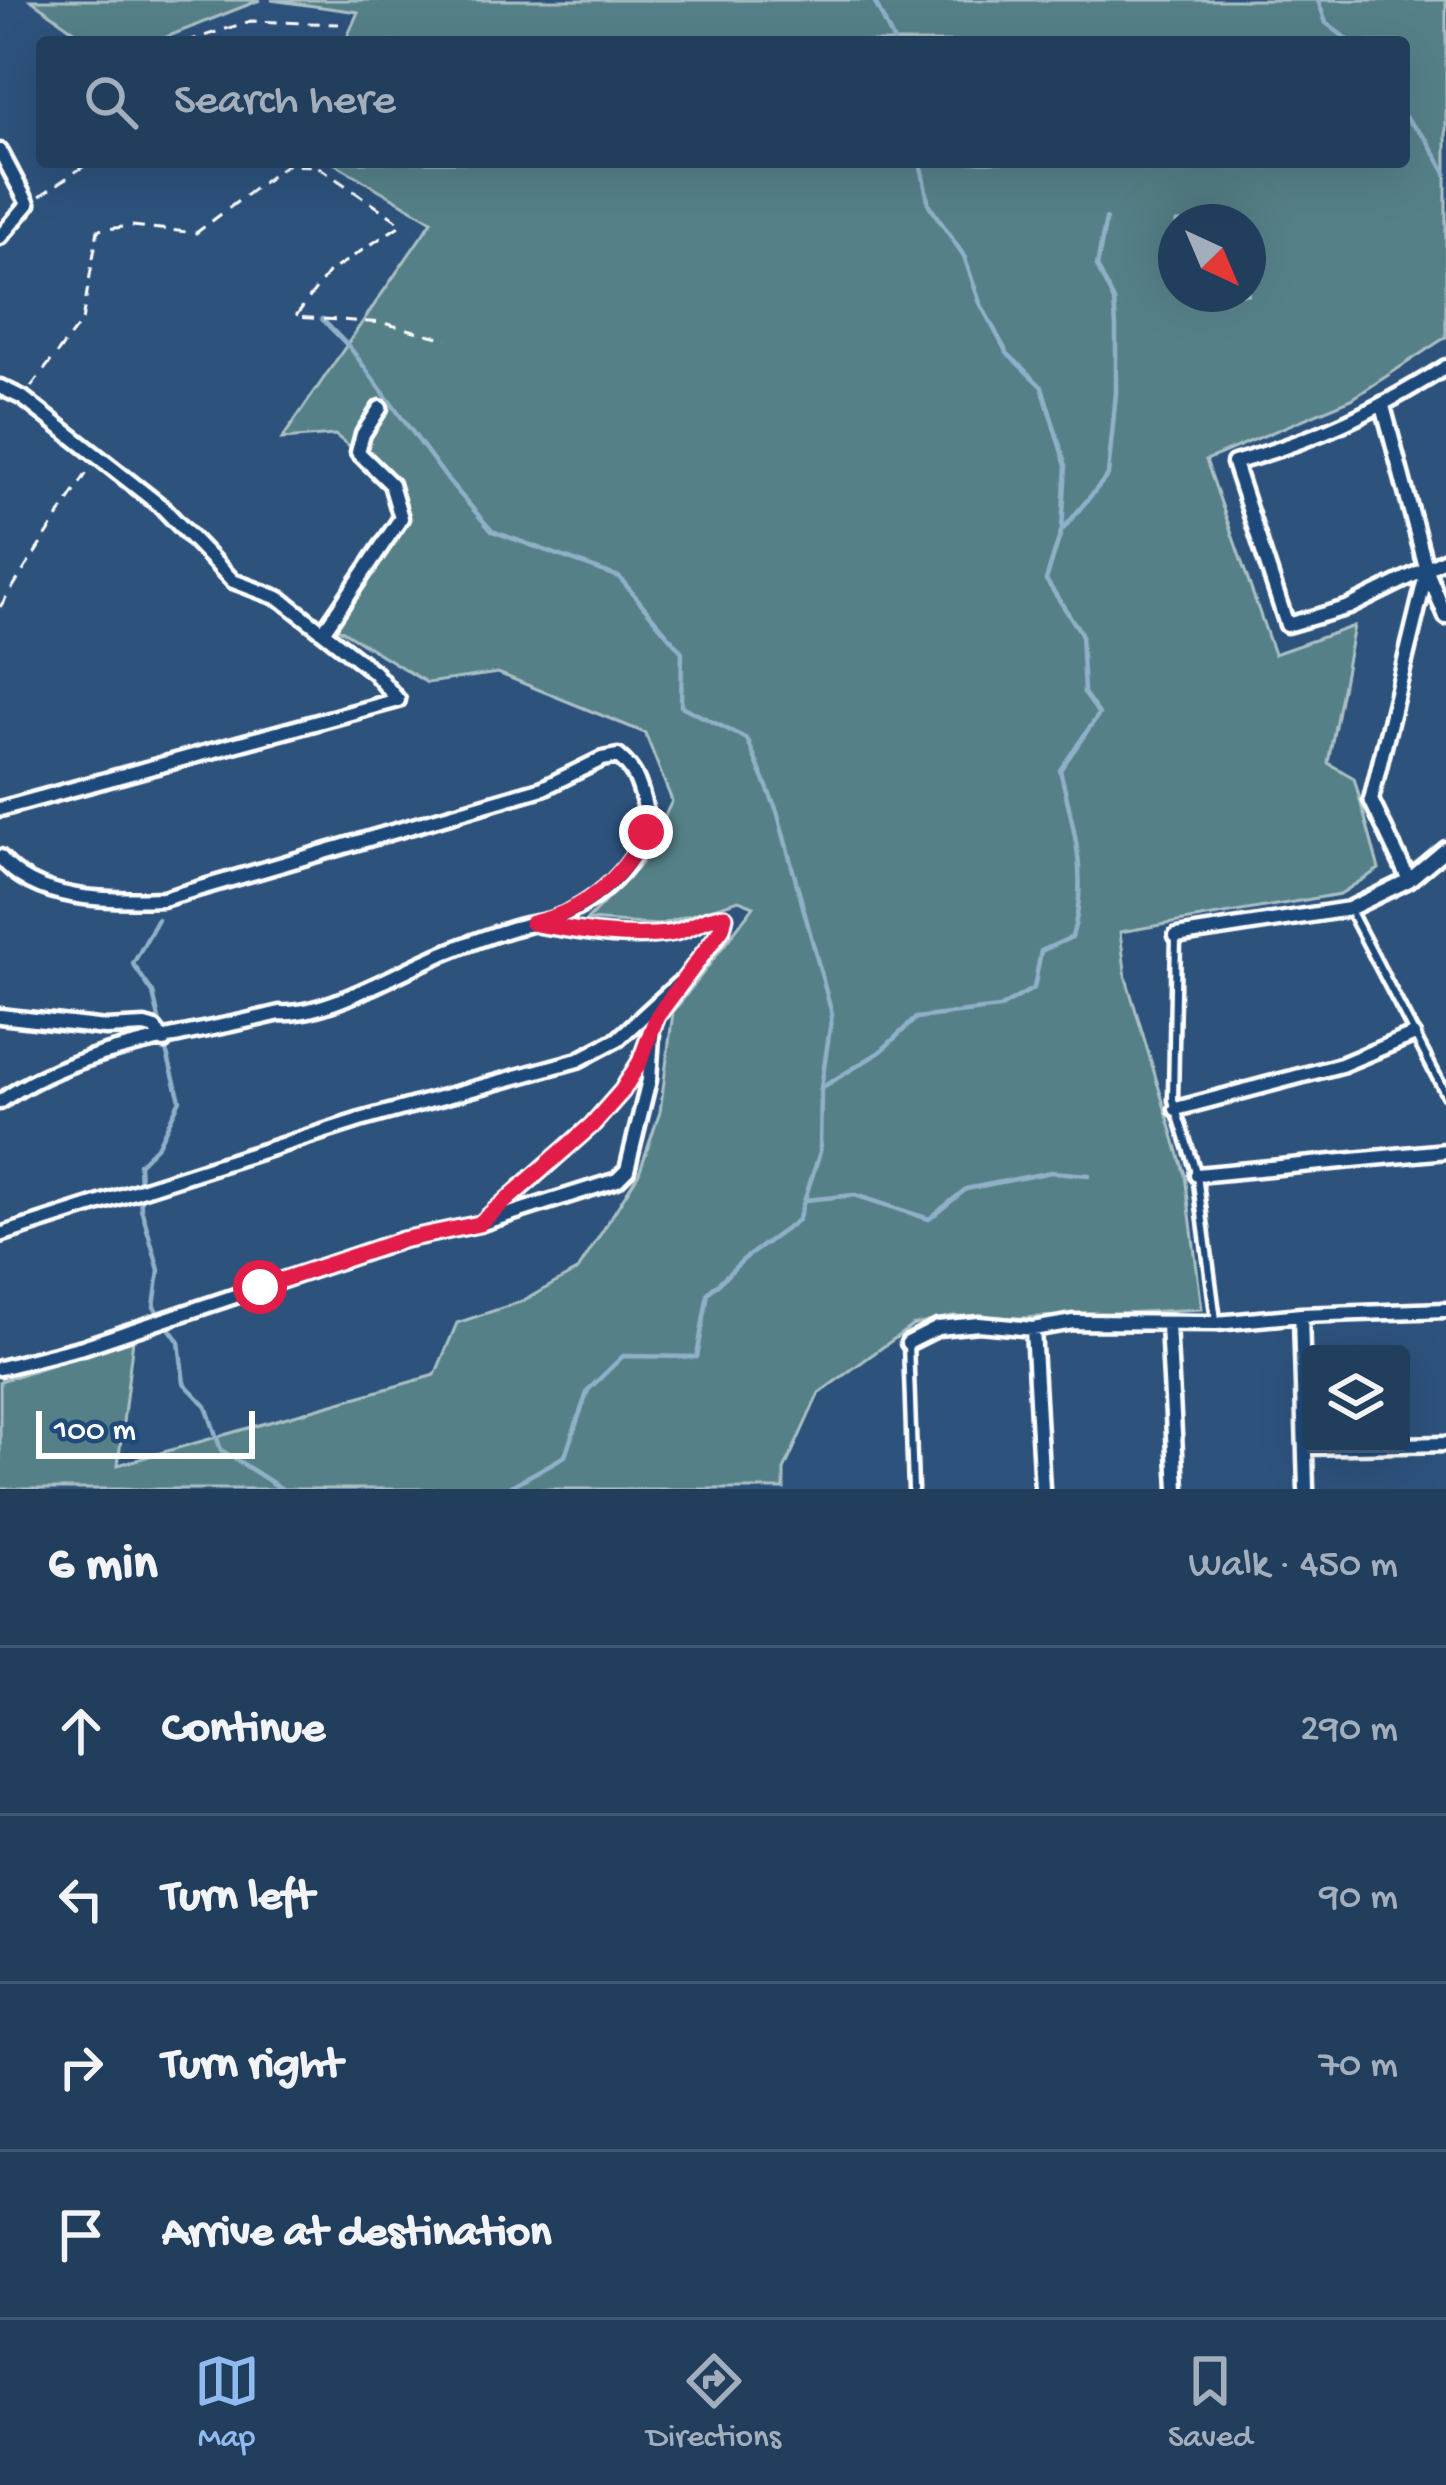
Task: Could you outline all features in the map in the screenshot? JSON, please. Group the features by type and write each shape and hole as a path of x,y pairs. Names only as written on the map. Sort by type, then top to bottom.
{"street":[{"path":"0,151 28,204 0,238"},
{"path":"1446,367 1383,406 1309,441 1234,463 1287,625 1349,607 1446,559"},
{"path":"0,387 23,398 162,507 233,581 281,599 374,672 398,700 0,809"},
{"path":"1383,406 1427,571 1446,617"},
{"path":"323,632 401,518 391,484 358,452 380,407"},
{"path":"1408,880 1371,800 1427,571"},
{"path":"0,856 14,875 33,887 163,899 543,788 602,759 619,756 638,778 646,813 646,832 637,849 601,892 556,918 436,956 406,974 305,1015 280,1013 106,1052 22,1086 0,1102"},
{"path":"1175,936 1349,909 1408,880 1446,849"},
{"path":"0,1368 82,1347 402,1240 479,1224 617,1180 627,1170 650,1081 657,1016 722,928 725,916 697,922 678,933 637,937 532,923"},
{"path":"0,1234 360,1120 578,1060 617,1040 678,984"},
{"path":"0,1016 106,1028 145,1026 155,1029 164,1041"},
{"path":"479,1224 592,1125 622,1091 652,1035"},
{"path":"1176,1108 1341,1065 1413,1035"},
{"path":"1197,1174 1446,1150"},
{"path":"908,1343 938,1328 979,1324 1033,1329 1072,1322 1168,1325 1446,1310"},
{"path":"1301,1315 1302,1348"},
{"path":"1168,1325 1177,1489"},
{"path":"1033,1329 1042,1489"},
{"path":"1410,1445 1446,1444"},
{"path":"1305,1453 1306,1489"}],"lane":[{"path":"1349,909 1446,1095"},
{"path":"1175,936 1176,1108 1197,1174 1217,1323"},
{"path":"908,1343 913,1489"}],"path":[{"path":"204,36 251,21 339,24"},
{"path":"28,204 81,168"},
{"path":"23,398 82,321 98,230 132,226 196,233 282,168"},
{"path":"320,168 402,224 328,273 295,317 383,323 447,339"},
{"path":"0,607 98,457"}],"green space":[{"path":"31,0 260,0 169,36 82,36"},
{"path":"271,0 1446,0 1446,337 1352,399 1206,460 1274,654 1354,626 1328,763 1354,778 1379,869 1340,894 1120,932 1126,978 1185,1175 1202,1309 1020,1318 953,1316 912,1326 819,1393 784,1470 784,1489 0,1489 0,1381 133,1339 118,1465 435,1375 457,1323 523,1301 578,1270 639,1173 660,1112 673,1012 754,906 739,900 658,925 587,920 642,863 672,801 645,733 498,673 427,683 333,625 398,522 383,472 335,435 282,439 432,221 342,168 1410,168 1410,36 348,36 358,12"}],"waterway":[{"path":"874,0 891,36"},
{"path":"1318,0 1326,23 1343,36"},
{"path":"1410,122 1446,173"},
{"path":"821,1088 880,1052 916,1018 999,1008 1034,988 1041,951 1072,937 1077,916 1079,874 1060,770 1099,714 1084,693 1081,633 1046,580 1062,529 1066,466 1042,387 1007,353 980,303 964,256 929,205 921,168"},
{"path":"1064,528 1108,475 1116,326 1114,301 1097,266 1106,219"},
{"path":"322,319 351,349 447,479 492,531 619,577 682,652 681,706 747,739 777,811 832,1014 821,1088 820,1152 798,1220 744,1259 708,1293 697,1357 623,1356 588,1390 565,1456 506,1489"},
{"path":"158,919 133,964 153,993 162,1032"},
{"path":"164,1043 180,1100 158,1145 139,1164 141,1208 159,1270 154,1307 179,1342 184,1383 206,1406 221,1450 282,1489"},
{"path":"805,1200 855,1195 929,1219 966,1189 1051,1172 1089,1175"}],"route":[{"path":"260,1287 402,1240 479,1224 592,1125 622,1091 640,1062 657,1016 722,928 725,916 697,922 678,933 637,937 532,923 556,918 601,892 646,832"}]}
